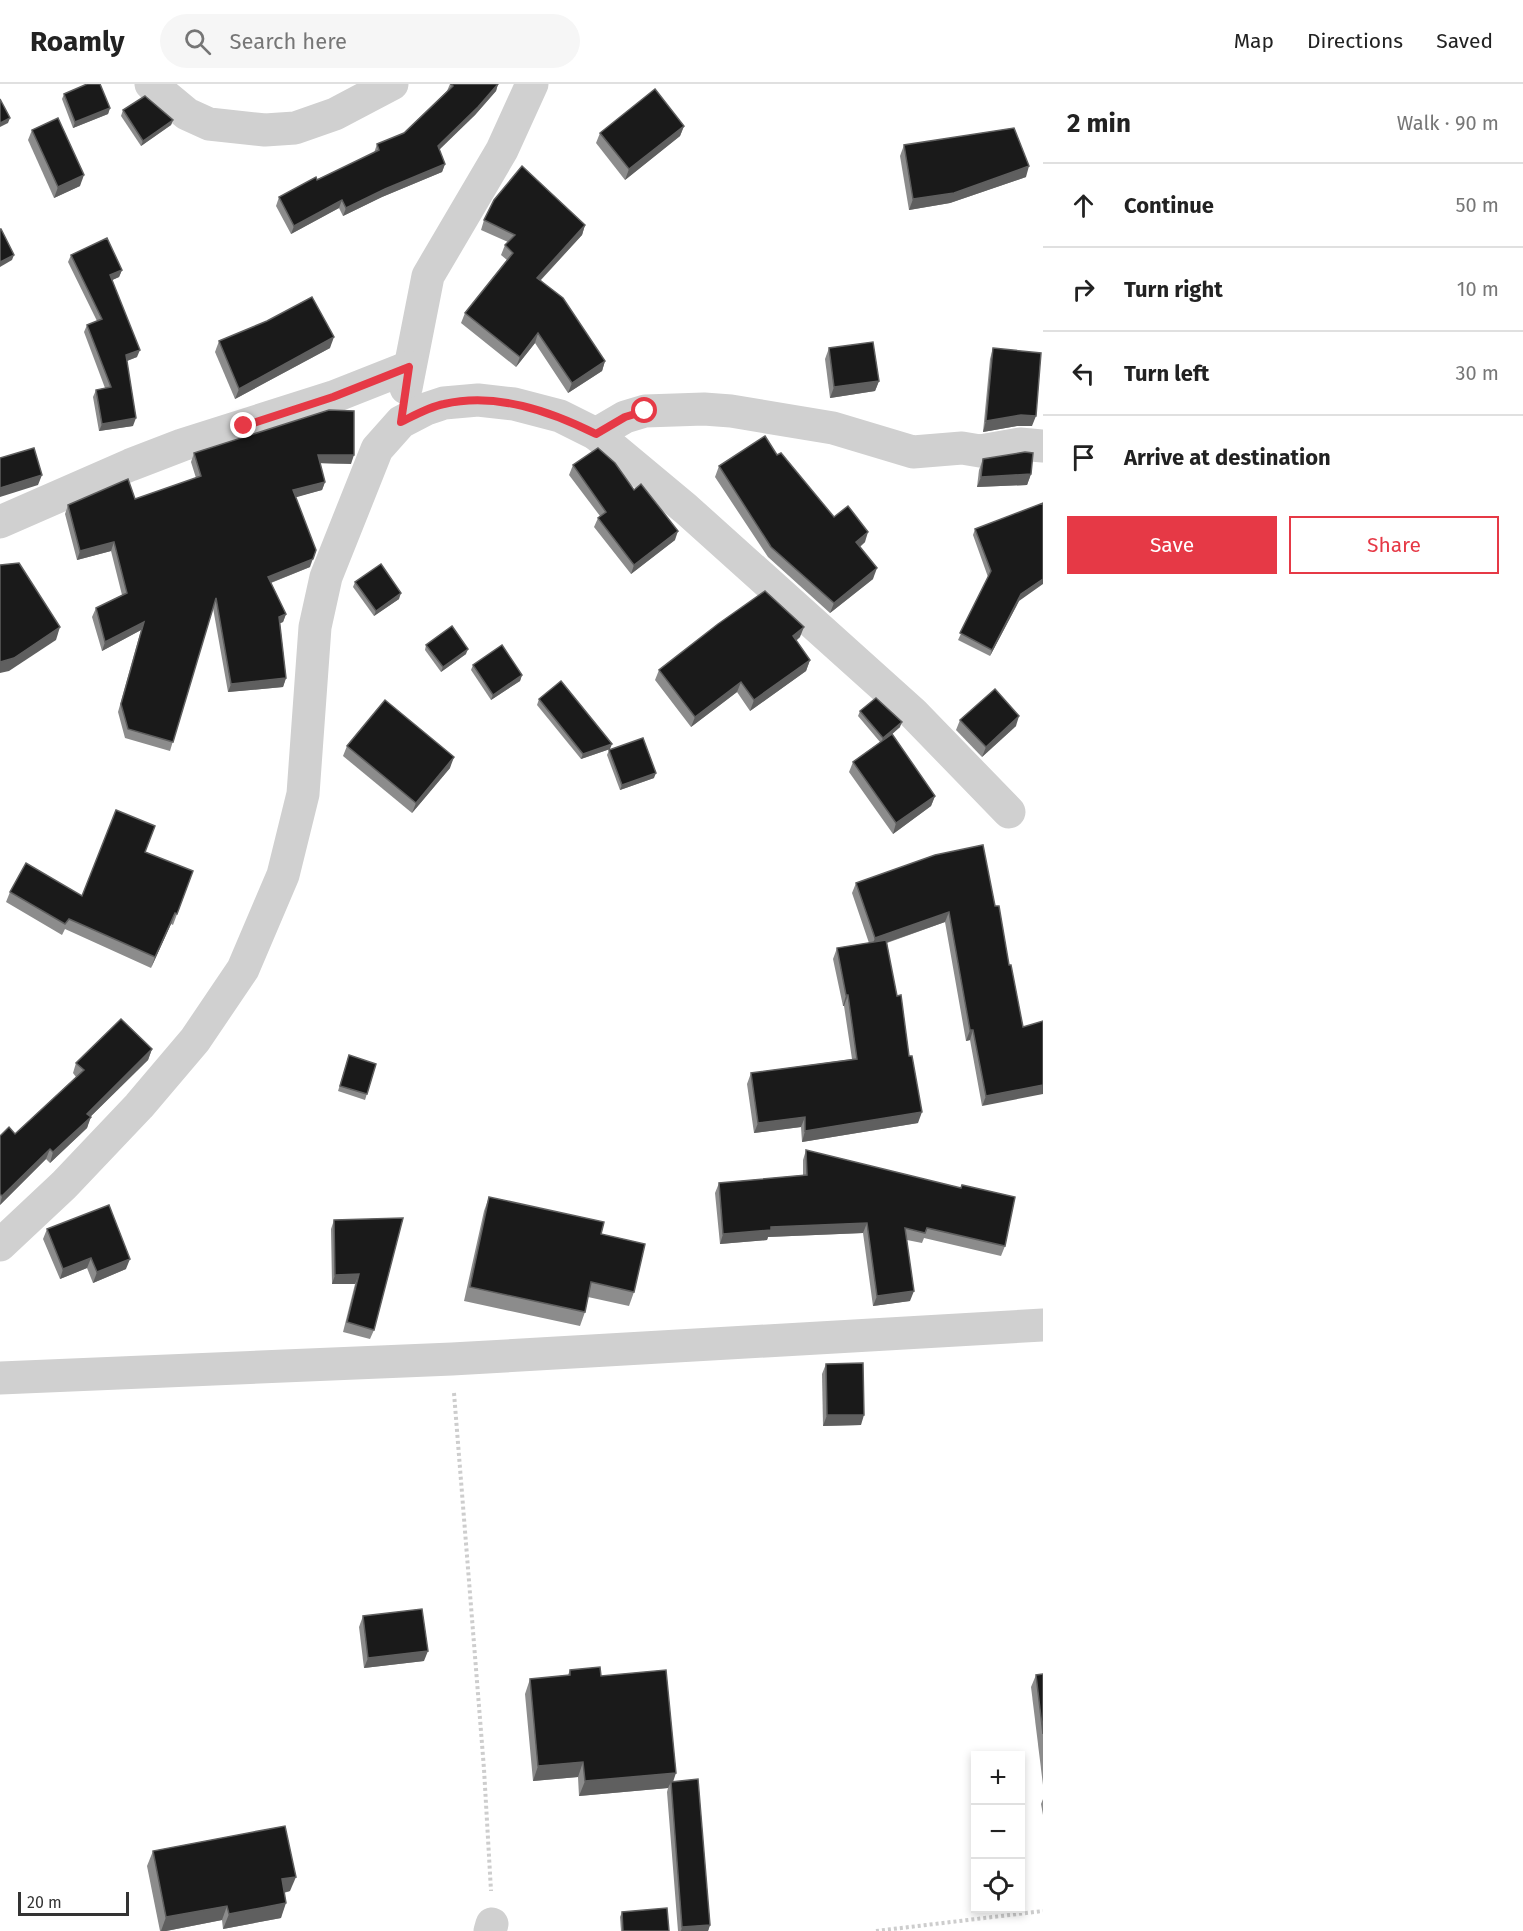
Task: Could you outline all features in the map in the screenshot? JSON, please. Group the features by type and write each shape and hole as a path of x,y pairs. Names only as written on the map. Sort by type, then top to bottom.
{"street":[{"path":"151,84 187,114 209,124 265,129 295,128 335,114 392,84"},
{"path":"401,422 409,367 428,276 502,150 532,84"},
{"path":"0,522 130,465 182,445 333,397 409,367"},
{"path":"0,1245 64,1185 139,1106 195,1040 243,969 283,875 303,794 315,627 326,577 377,449 401,422 426,410 444,404 478,400 514,404 560,416 596,434 686,509 913,713 1009,812"},
{"path":"596,434 625,417 645,411 704,409 731,411 832,428 914,452 962,448 980,451 1020,444 1043,446"},
{"path":"0,1378 452,1359 1043,1325"}],"path":[{"path":"452,1359 484,1769 491,1928"},
{"path":"876,1931 1043,1911"}],"building":[{"path":"87,84 100,84 110,108 75,122 64,94"},
{"path":"451,84 498,84 438,146 445,164 346,208 342,200 294,226 279,197 316,177 317,180 379,150 377,144 404,133 453,86"},
{"path":"655,89 684,126 629,169 600,133"},
{"path":"145,96 173,120 143,141 123,110"},
{"path":"0,99 10,118 0,123"},
{"path":"58,118 84,175 58,187 32,130"},
{"path":"1014,128 1029,166 954,193 913,199 904,145"},
{"path":"522,166 585,225 537,278 563,298 605,361 572,383 538,333 520,357 465,313 513,253 505,245 515,235 484,220 494,200"},
{"path":"0,229 14,255 0,262"},
{"path":"107,238 122,270 110,275 140,350 126,355 136,418 102,424 96,390 111,387 87,325 102,319 71,255"},
{"path":"312,297 334,337 239,389 219,341 267,321"},
{"path":"873,342 879,381 834,387 829,348"},
{"path":"993,348 1041,353 1036,416 1021,415 986,421"},
{"path":"329,410 354,411 354,455 318,455 325,482 293,490 316,550 313,559 268,577 286,614 279,617 286,678 231,684 216,598 173,742 128,729 121,704 144,622 105,642 96,608 127,593 114,542 80,551 68,505 128,479 135,499 201,476 194,453"},
{"path":"765,436 777,455 781,453 834,517 848,506 868,532 856,542 877,568 834,603 771,547 719,466"},
{"path":"34,448 42,475 0,488 0,458"},
{"path":"598,448 615,463 634,490 641,484 678,531 634,565 598,518 606,512 573,465"},
{"path":"1025,452 1033,453 1031,474 981,477 983,459"},
{"path":"1043,503 1043,579 1021,594 992,650 960,633 991,571 975,529"},
{"path":"19,563 60,627 14,658 0,662 0,565"},
{"path":"381,564 401,593 376,611 355,582"},
{"path":"765,591 804,627 793,636 810,660 754,700 741,682 695,717 659,670"},
{"path":"452,626 468,649 443,667 426,645"},
{"path":"502,645 522,675 493,695 473,665"},
{"path":"561,681 612,744 583,754 539,699"},
{"path":"995,689 1019,716 986,747 960,720"},
{"path":"876,698 902,722 883,738 860,711"},
{"path":"385,700 454,757 416,803 347,746"},
{"path":"892,734 935,796 896,823 853,762"},
{"path":"643,738 656,773 622,785 609,750"},
{"path":"116,810 155,826 145,852 193,871 177,914 175,913 155,957 69,919 65,924 10,892 26,863 82,896"},
{"path":"983,845 995,906 999,906 1023,1027 1043,1021 1043,1085 986,1096 973,1030 970,1030 949,912 875,938 856,883 935,855"},
{"path":"886,940 897,996 901,995 909,1056 912,1056 922,1112 805,1131 805,1117 758,1123 751,1073 857,1059 848,995 846,995 837,948"},
{"path":"121,1019 152,1049 87,1114 91,1117 53,1152 50,1149 2,1196 0,1194 0,1136 9,1127 15,1134 84,1070 76,1063"},
{"path":"349,1055 376,1064 367,1094 340,1086"},
{"path":"806,1150 961,1188 962,1185 1015,1197 1005,1246 927,1228 925,1233 905,1228 914,1291 877,1296 867,1223 771,1227 771,1230 723,1234 719,1183 807,1175"},
{"path":"489,1197 604,1222 601,1234 645,1244 634,1292 591,1282 585,1312 470,1287"},
{"path":"109,1205 130,1259 97,1272 91,1258 63,1269 47,1229"},
{"path":"403,1218 374,1330 347,1322 359,1274 335,1275 334,1220"},
{"path":"863,1363 864,1415 827,1415 826,1364"},
{"path":"422,1609 428,1651 368,1658 363,1616"},
{"path":"600,1667 601,1676 666,1670 676,1773 585,1781 583,1762 538,1766 530,1679 570,1675 570,1670"},
{"path":"1043,1674 1043,1734 1036,1675"},
{"path":"698,1779 710,1925 682,1927 671,1782"},
{"path":"285,1826 296,1877 282,1879 286,1903 229,1914 227,1906 166,1917 153,1851"},
{"path":"667,1908 669,1931 623,1931 622,1912"}],"route":[{"path":"244,426 333,397 409,367 401,422 444,404 478,400 514,404 560,416 596,434 625,417 645,411"}]}
